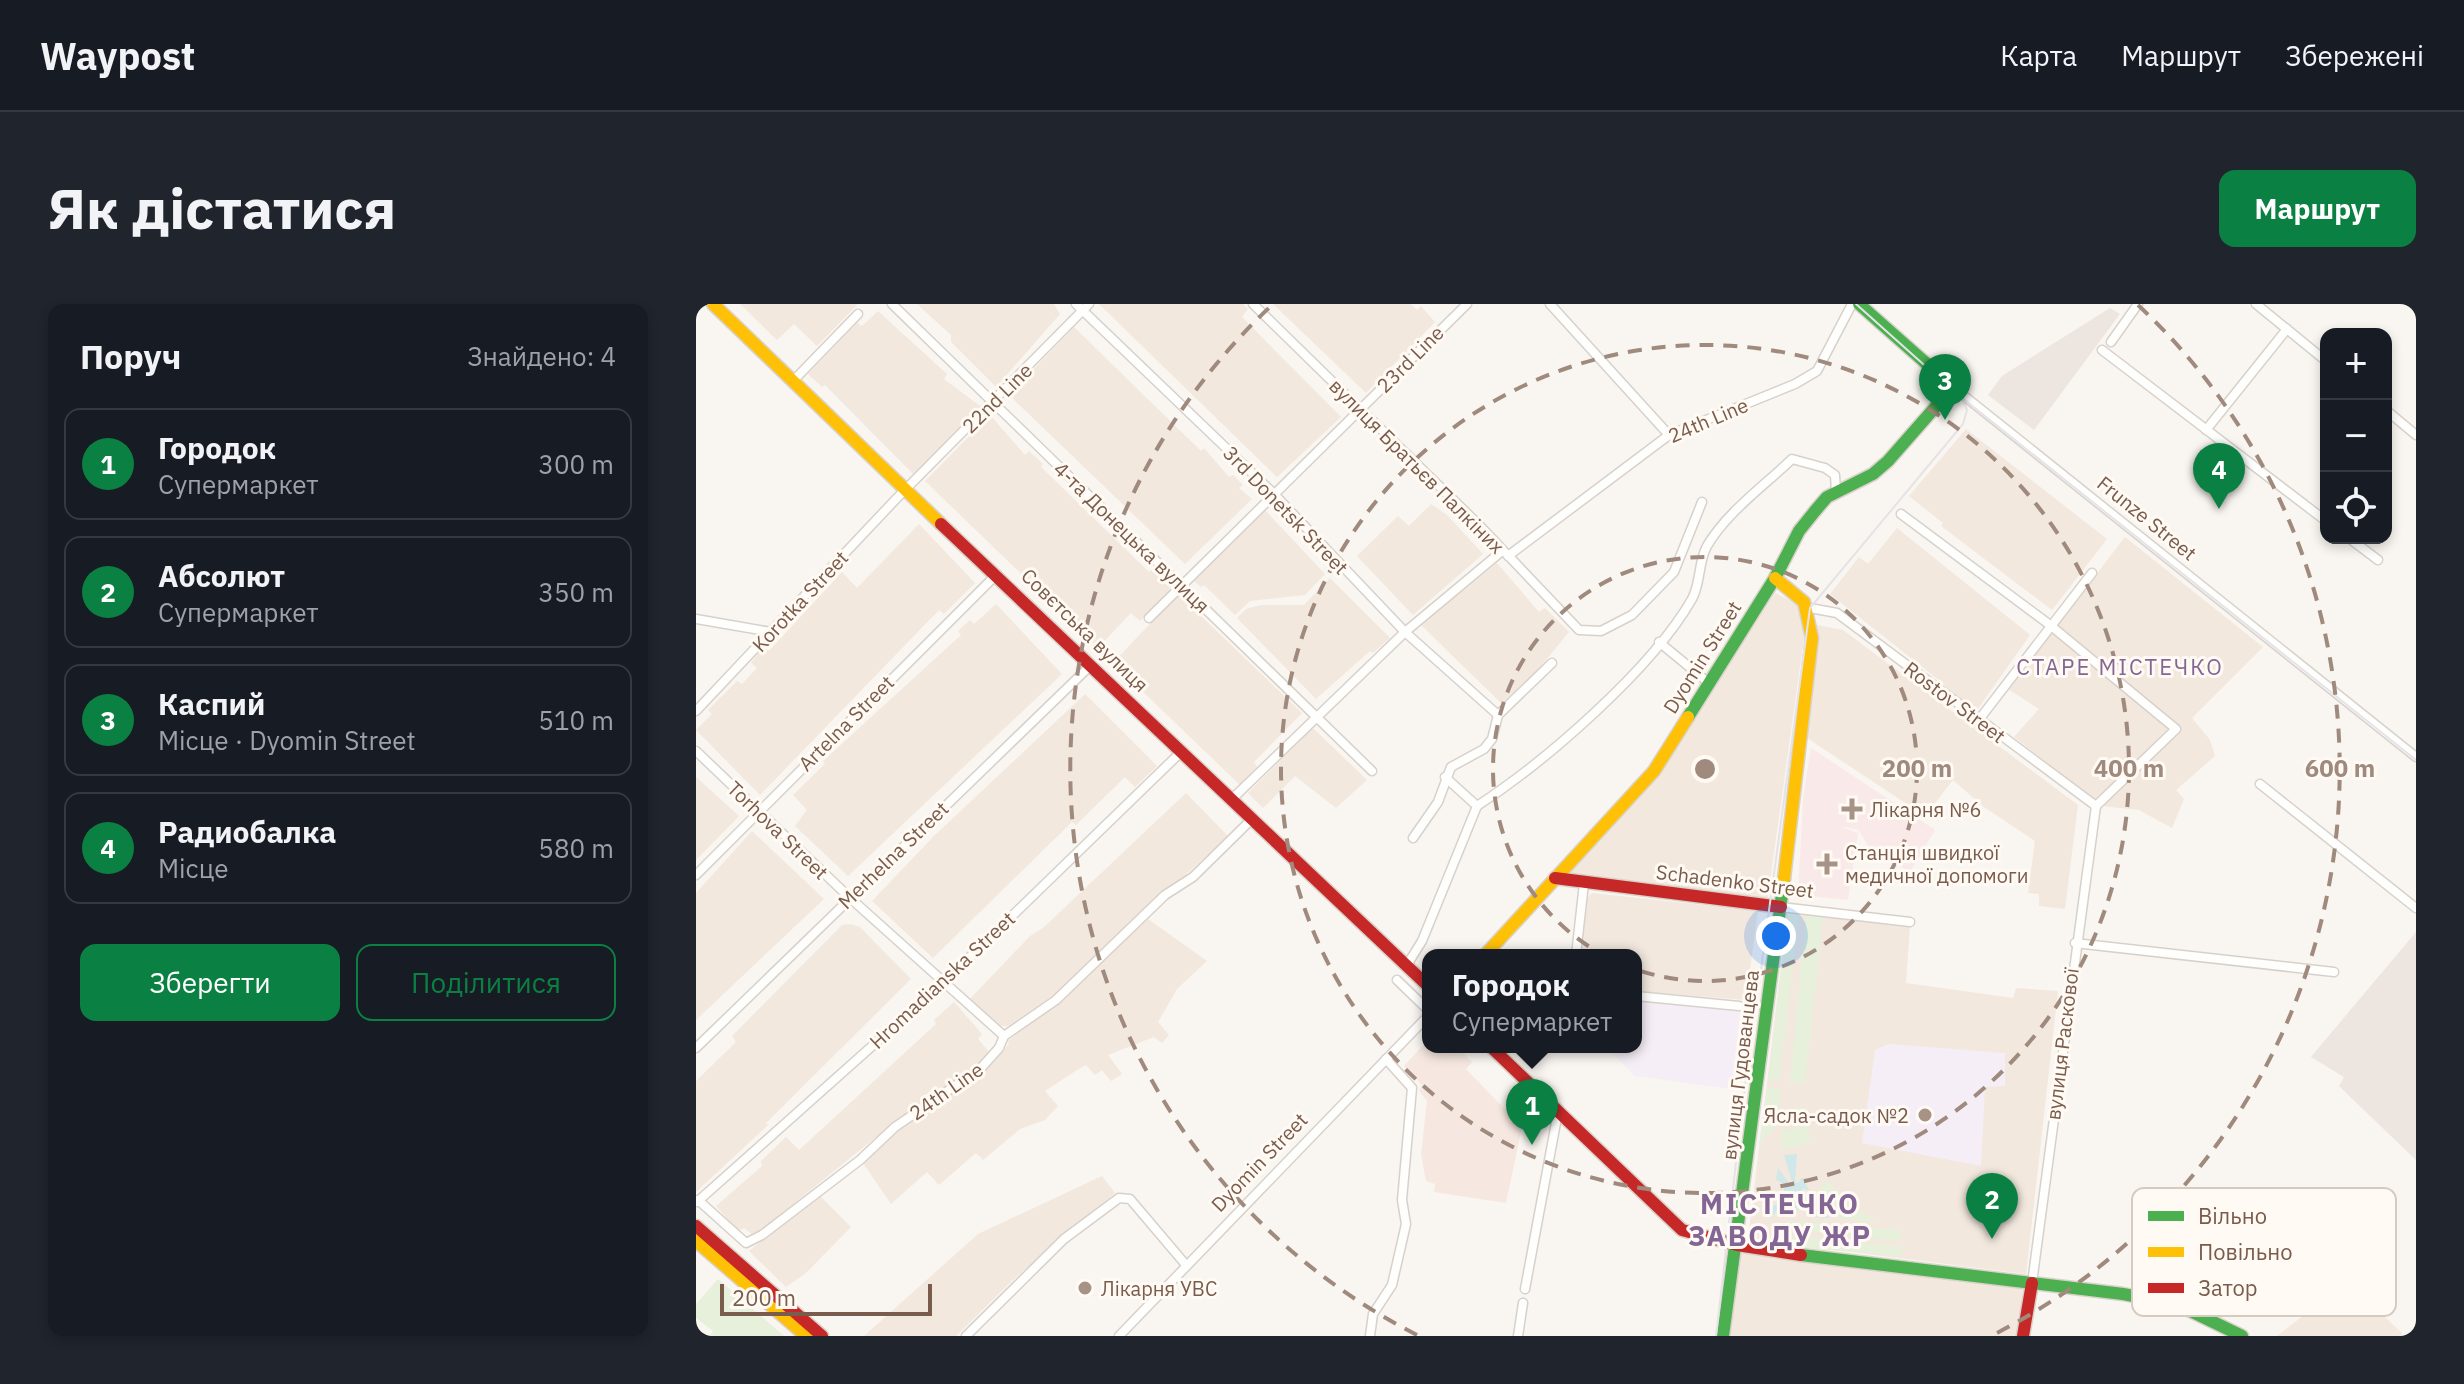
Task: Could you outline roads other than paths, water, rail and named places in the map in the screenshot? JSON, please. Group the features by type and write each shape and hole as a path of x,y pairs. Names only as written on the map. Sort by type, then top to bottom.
{"street":[{"name":"Совєтська вулиця","path":"713,304 905,491 997,574 1422,980"},
{"name":"4-та Донецька вулиця","path":"892,304 1372,771"},
{"name":"вулиця Братьєв Палкіних","path":"1253,304 1361,408 1579,630 1601,631 1632,615 1674,572 1702,502"},
{"path":"1448,304 1457,312"},
{"name":"23rd Line","path":"1149,618 1467,304"},
{"path":"1550,304 1669,435"},
{"name":"24th Line","path":"1232,799 1405,632 1505,554 1669,435 1795,384 1817,371 1852,304"},
{"name":"Frunze Street","path":"1859,304 1953,387 2416,757"},
{"path":"2111,342 2138,304"},
{"path":"2256,304 2320,356"},
{"name":"22nd Line","path":"905,491 1083,306"},
{"name":"3rd Donetsk Street","path":"1083,306 1273,493 1405,632 1498,715"},
{"path":"792,382 858,314"},
{"path":"2206,430 2287,329"},
{"path":"2102,350 2320,516"},
{"name":"Dyomin Street","path":"1490,949 1654,771 1775,578 1799,531 1827,497 1873,474 1888,461 1953,387"},
{"path":"2392,415 2416,435"},
{"path":"1407,965 1422,941 1477,806 1517,780 1607,700 1659,642 1694,597 1705,549 1720,528 1792,459 1825,468 1835,475 1836,492"},
{"name":"Korotka Street","path":"696,711 905,491"},
{"path":"1901,514 2050,625 2176,729 2096,806"},
{"path":"2357,544 2378,560"},
{"path":"1978,721 2092,573"},
{"name":"Artelna Street","path":"696,875 997,574"},
{"path":"1775,578 1793,589 1810,608"},
{"name":"Rostov Street","path":"1810,608 1837,613 2096,806"},
{"name":"вулиця Гудованцева","path":"1723,1336 1781,907 1812,638 1810,608"},
{"path":"696,619 771,632"},
{"path":"1659,642 1710,684"},
{"path":"1413,838 1438,802 1451,767 1484,749 1492,739 1498,715 1552,663"},
{"name":"Merhelna Street","path":"696,1048 1091,665"},
{"name":"Torhova Street","path":"696,751 849,897 1004,1036"},
{"name":"Hromadianska Street","path":"697,1201 944,982 1182,751"},
{"path":"1445,777 1477,806"},
{"path":"2260,784 2416,908"},
{"name":"вулиця Раскової","path":"2032,1283 2075,943 2096,806"},
{"name":"24th Line","path":"697,1201 746,1243 762,1235 860,1160 895,1127 981,1068 999,1048 1004,1036 1056,1000 1165,895 1193,877 1252,819"},
{"name":"Schadenko Street","path":"1555,878 1910,922"},
{"path":"1577,949 1584,883"},
{"path":"2075,943 2334,972"},
{"path":"1397,980 1422,1004"},
{"path":"1642,997 1739,1006"},
{"name":"Dyomin Street","path":"1119,1336 1422,1022"},
{"path":"1497,1053 1682,1230 1737,1245 2132,1298"},
{"path":"1370,1336 1373,1314 1392,1285 1406,1224 1402,1200 1412,1088 1386,1059"},
{"path":"1525,1289 1558,1112"},
{"path":"966,1336 1064,1239 1119,1198 1130,1199 1186,1265"},
{"path":"696,1226 822,1336"},
{"path":"696,1241 806,1336"},
{"path":"2023,1336 2032,1283"},
{"path":"1518,1336 1523,1303"},
{"path":"2201,1316 2242,1336"}],"water":[{"path":"1797,1154 1795,1182 1798,1183 1802,1177 1809,1190 1802,1189 1802,1195 1830,1218 1814,1217 1801,1197 1798,1199 1801,1210 1786,1209 1786,1200 1771,1218 1766,1213 1784,1197 1784,1184 1776,1180 1778,1168 1789,1183 1792,1182 1784,1155"}],"tram line":[{"path":"1856,304 1951,389 2416,760"},
{"path":"1716,1336 1743,1102 1810,608 1963,424 1967,410 1957,387"}],"place":[{"name":"Каспий","path":"1945,420"},
{"name":"Радиобалка","path":"2219,509"},
{"name":"Лікарня №6","path":"1852,809"},
{"name":"Станція швидкої медичної допомоги","path":"1827,864"},
{"name":"Ясла-садок №2","path":"1925,1115"},
{"name":"Городок","path":"1532,1145"},
{"name":"Абсолют","path":"1992,1239"},
{"name":"Лікарня УВС","path":"1085,1288"}],"district":[{"name":"СТАРЕ МІСТЕЧКО","path":"2120,666"},
{"name":"МІСТЕЧКО ЗАВОДУ ЖР","path":"1780,1219"}]}
